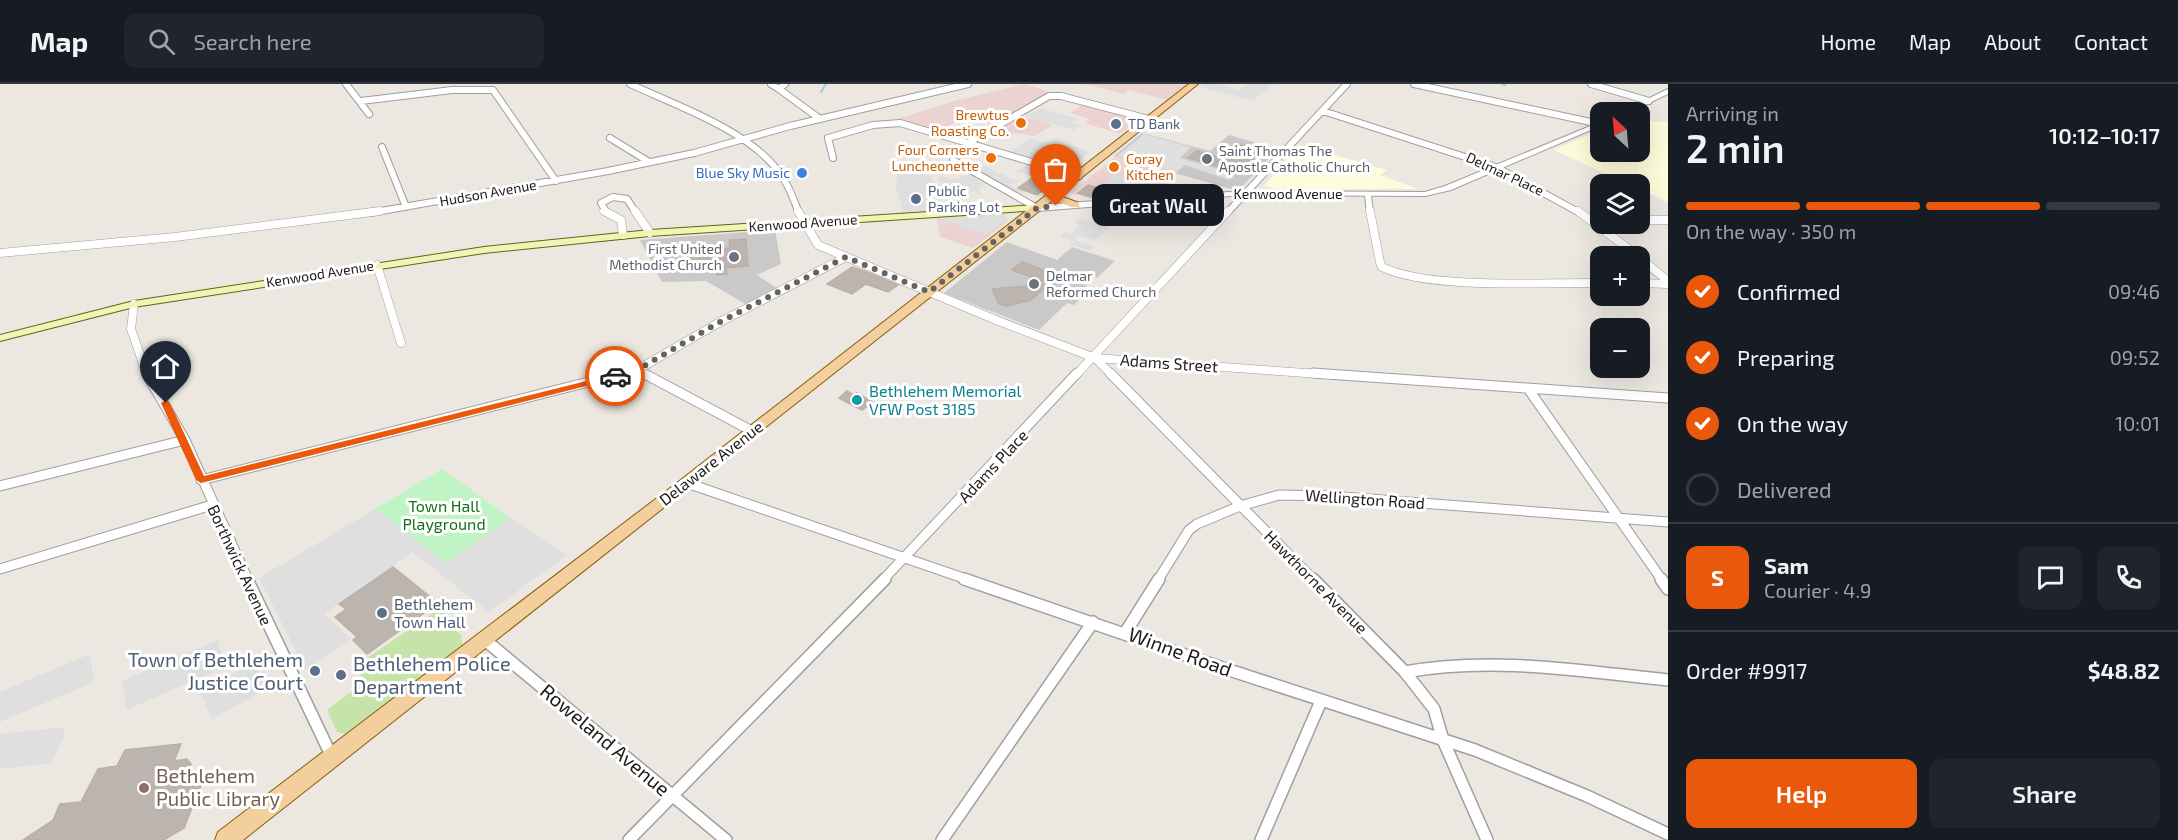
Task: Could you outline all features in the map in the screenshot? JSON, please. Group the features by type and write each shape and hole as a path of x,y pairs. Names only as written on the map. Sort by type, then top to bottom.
{"main road":[{"name":"Delaware Avenue","path":"226,840 687,483 1194,84"},
{"path":"1056,193 1058,199 1075,205"},
{"name":"Kenwood Avenue","path":"0,338 134,304 484,250 623,235 1037,208"}],"street":[{"path":"346,84 352,95 361,101 369,114"},
{"path":"448,84 452,90"},
{"name":"Adams Street","path":"630,84 745,142 778,170 802,222 818,245 1095,358 1668,398"},
{"path":"771,84 820,119"},
{"path":"779,89 785,84"},
{"name":"Hudson Avenue","path":"0,253 209,235 406,207 556,181 745,142 820,119 968,84"},
{"name":"Adams Place","path":"629,840 906,557 1095,358 1244,193 1347,84"},
{"path":"1414,84 1590,122"},
{"path":"1591,84 1649,101 1668,90"},
{"path":"361,101 452,90 486,88 496,92 556,181"},
{"path":"968,143 1049,96 1061,96 1149,119"},
{"name":"Delmar Place","path":"1323,111 1496,167 1590,220"},
{"path":"833,158 828,138 886,123 900,123 1079,176"},
{"name":"Kenwood Avenue","path":"1037,208 1244,193 1425,194 1448,188 1590,128"},
{"path":"610,138 649,162"},
{"path":"382,147 406,207"},
{"path":"953,159 1037,208"},
{"path":"1225,194 1234,205"},
{"path":"1368,195 1381,264 1396,275 1422,279 1590,283"},
{"path":"623,235 621,220 604,211 600,202 625,198 650,233"},
{"path":"1650,220 1668,220"},
{"name":"Delmar Place","path":"1609,234 1625,246"},
{"path":"201,480 637,370 720,322 846,257"},
{"path":"377,265 401,343"},
{"name":"Delmar Place","path":"1650,266 1668,282"},
{"path":"1650,283 1668,282"},
{"name":"Borthwick Avenue","path":"134,304 131,329 144,369 185,440 212,505 332,757"},
{"name":"Hawthorne Avenue","path":"1095,358 1405,672 1434,709 1443,740 1486,840"},
{"path":"637,370 752,430"},
{"path":"1529,390 1668,589"},
{"path":"0,486 89,466 185,440"},
{"name":"Winne Road","path":"687,483 1322,701 1443,740 1534,773 1668,834"},
{"name":"Wellington Road","path":"1125,633 1189,530 1240,506 1279,495 1302,494 1668,522"},
{"path":"0,569 212,505"},
{"path":"942,840 1093,622"},
{"name":"Roweland Avenue","path":"485,640 726,840"},
{"path":"1405,672 1428,666 1463,664 1668,680"},
{"path":"1261,840 1322,701"}],"shaded area":[{"path":"1024,84 1050,92 993,125 965,117 937,132 897,119 958,100"},
{"path":"1086,84 1187,84 1168,100 1128,90 1123,94"},
{"path":"1204,84 1219,84 1245,92 1240,90 1247,84 1273,84 1253,101 1199,87"},
{"path":"1083,104 1139,120 1120,134 1085,123 1090,119 1070,113"},
{"path":"1040,108 1079,119 1071,122 1080,125 1074,130 1025,116"},
{"path":"1020,115 1053,125 1035,136 1014,133 1005,138 989,134"},
{"path":"1650,121 1668,122 1668,202 1650,194 1650,174 1607,174 1553,150 1590,134 1590,162 1650,162"},
{"path":"1142,133 1210,151 1229,135 1278,149 1240,189 1235,190 1114,156"},
{"path":"1144,134 1191,147 1180,158 1235,174 1229,180 1185,165 1176,173 1117,156"},
{"path":"1030,138 1051,144 1055,141 1090,152 1079,160 1047,151 1036,159 1011,151"},
{"path":"1299,145 1387,170 1380,175 1418,189 1277,189 1264,186"},
{"path":"1115,157 1170,173 1168,193 1091,199 1070,193"},
{"path":"1027,164 1065,176 1054,184 1016,171"},
{"path":"986,166 1018,182 1010,185 1025,192 1017,196 973,170"},
{"name":"Public Parking Lot","path":"927,171 935,185 928,186 937,210 903,212 896,187 897,174"},
{"path":"970,174 985,186 978,189 981,194 975,191 954,193 950,185 939,186 941,183 936,178 943,176 948,180"},
{"path":"1114,174 1162,189 1157,194 1135,187 1131,191 1104,182"},
{"path":"1116,207 1133,224 1111,226 1095,240 1080,236 1075,240 1094,247 1090,251 1069,244 1072,241 1060,237 1065,232 1071,234 1079,226 1074,223 1080,218 1109,227 1111,224 1098,208 1101,208 1114,224 1129,223"},
{"path":"1002,214 1006,221 985,235 938,218"},
{"path":"1003,214 1008,221 973,248 940,237 937,218"},
{"path":"775,230 781,264 757,275 778,289 747,305 706,281 662,282 640,240"},
{"path":"1007,242 1057,260 1072,247 1115,261 1097,278 1090,275 1081,283 1087,286 1084,289 1089,291 1074,305 1067,303 1039,330 944,293"},
{"path":"375,509 446,563 511,518 567,555 489,612 412,552 324,614 351,639 305,669 259,578"},
{"path":"218,640 225,667 126,710 122,681"},
{"path":"90,654 94,682 0,722 0,692"},
{"path":"255,663 268,688 212,719 200,692"},
{"path":"63,727 64,736 52,763 0,769 0,734"}],"green space":[{"name":"Town Hall Playground","path":"442,469 511,518 446,563 375,509"},
{"path":"443,606 450,626 461,635 463,647 349,735 337,732 327,710 366,681 354,667"}],"building":[{"name":"Saint Thomas The Apostle Catholic Church","path":"1238,144 1258,149 1255,152 1260,153 1239,173 1188,158 1197,151 1218,157 1230,147 1234,148"},
{"path":"1050,152 1077,160 1068,167 1040,159"},
{"path":"1032,178 1052,184 1037,195 1018,188"},
{"path":"1088,185 1104,190 1094,198 1078,193"},
{"name":"First United Methodist Church","path":"746,239 748,266 726,268 727,274 717,275 716,271 687,271 686,247 706,246 706,250 730,248 729,240"},
{"path":"1022,262 1064,275 1053,285 1012,270"},
{"path":"852,267 898,285 888,292 866,284 852,294 827,284"},
{"path":"1049,284 1031,300 1007,306 999,304 992,289"},
{"name":"Bethlehem Memorial VFW Post 3185","path":"847,391 854,395 857,393 873,402 862,410 839,398"},
{"name":"Bethlehem Town Hall","path":"393,567 438,603 367,654 353,640 357,637 335,617 346,609 339,604"},
{"name":"Bethlehem Public Library","path":"181,744 174,761 187,759 191,764 187,775 206,773 184,828 164,840 23,840 53,820 60,804 81,802 98,769 117,766 125,750"}],"waterway":[{"path":"821,92 826,84"}],"way so far":[{"path":"615,376 637,370 720,322 846,257 929,292 1037,208 1056,206"}],"place":[{"name":"Brewtus Roasting Co.","path":"1021,123"},
{"name":"TD Bank","path":"1116,124"},
{"name":"Four Corners Luncheonette","path":"991,158"},
{"name":"Saint Thomas The Apostle Catholic Church","path":"1207,159"},
{"name":"Coray Kitchen","path":"1114,167"},
{"name":"Blue Sky Music","path":"802,173"},
{"name":"Public Parking Lot","path":"916,199"},
{"name":"Great Wall","path":"1056,206"},
{"name":"First United Methodist Church","path":"734,257"},
{"name":"Delmar Reformed Church","path":"1034,284"},
{"name":"Bethlehem Memorial VFW Post 3185","path":"857,400"},
{"name":"Bethlehem Town Hall","path":"382,613"},
{"name":"Town of Bethlehem Justice Court","path":"315,671"},
{"name":"Bethlehem Police Department","path":"341,675"},
{"name":"Bethlehem Public Library","path":"144,788"}],"route":[{"path":"166,403 185,440 201,480 615,376"}]}
